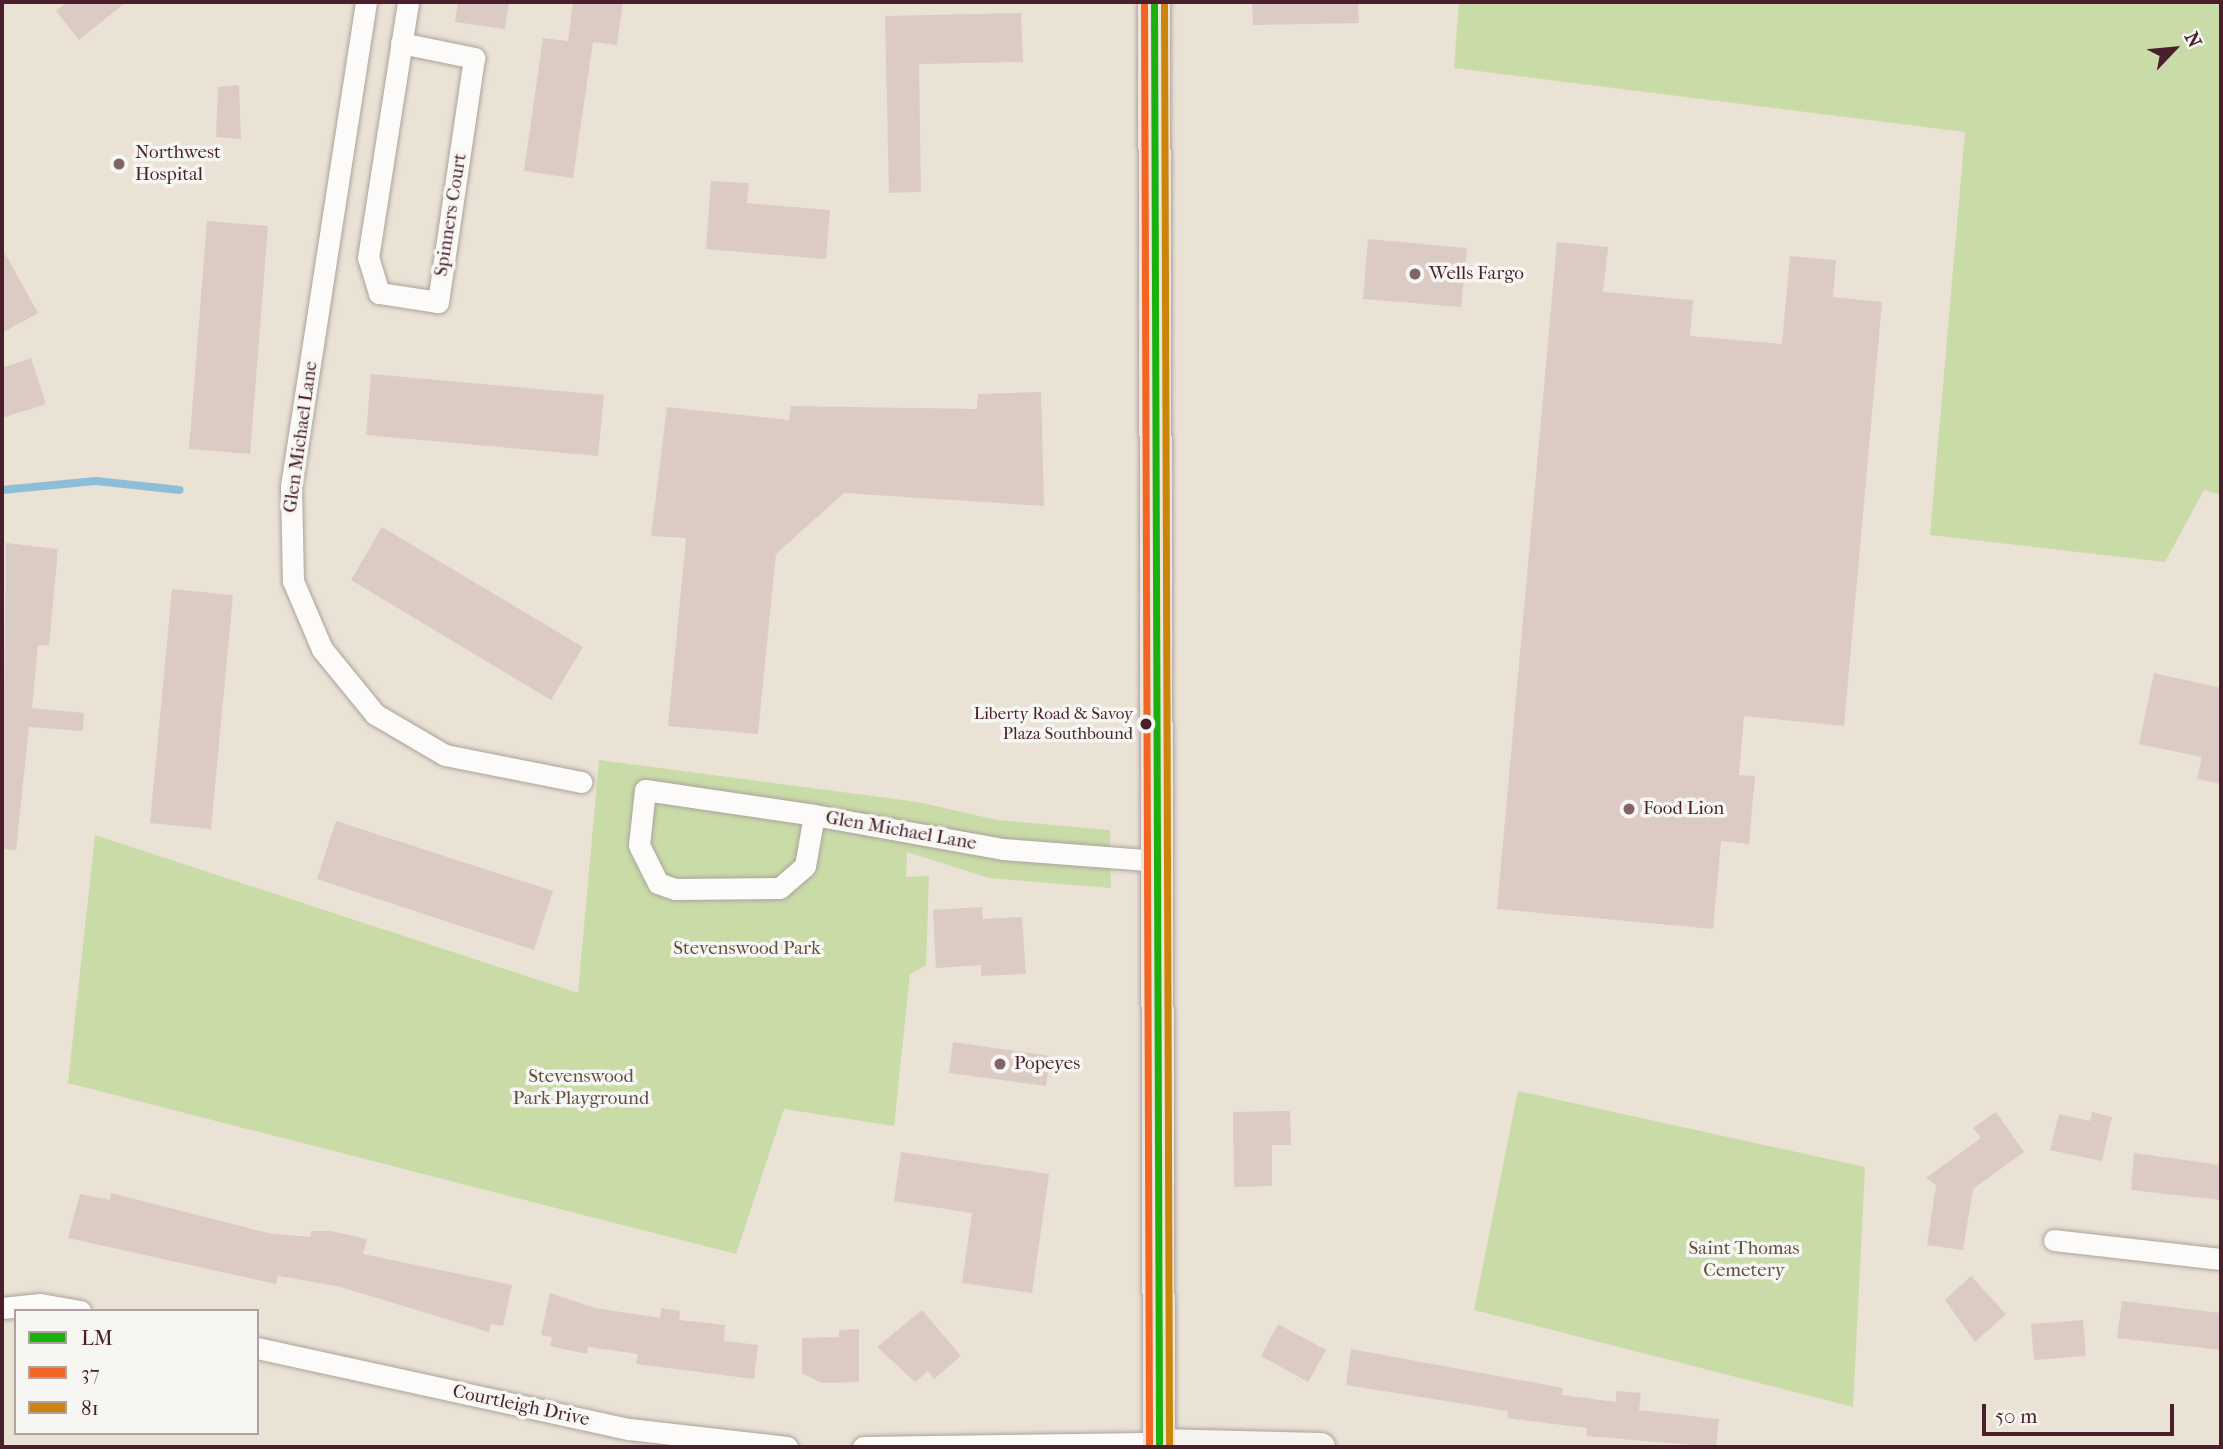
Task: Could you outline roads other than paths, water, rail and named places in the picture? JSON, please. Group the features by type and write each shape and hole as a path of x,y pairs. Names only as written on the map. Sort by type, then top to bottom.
{"main road":[{"path":"1154,2 1159,1445"}],"street":[{"name":"Glen Michael Lane","path":"366,2 291,486 293,581 322,649 375,714 445,755 581,782"},
{"name":"Spinners Court","path":"401,43 474,58 438,302 379,293 369,258 401,43 408,2"},
{"name":"Glen Michael Lane","path":"814,815 805,866 796,880 780,888 675,889 657,883 639,845 645,790 814,815 1003,849 1157,861"},
{"path":"2054,1240 2221,1259"},
{"path":"2,1308 40,1304 69,1309"},
{"name":"Courtleigh Drive","path":"259,1348 629,1429 787,1447"},
{"path":"863,1447 1321,1447"}],"waterway":[{"path":"2,490 96,481 180,490"}],"place":[{"name":"Northwest Hospital","path":"119,164"},
{"name":"Wells Fargo","path":"1415,274"},
{"name":"Liberty Road & Savoy Plaza Southbound","path":"1146,724"},
{"name":"Food Lion","path":"1629,809"},
{"name":"Popeyes","path":"1000,1064"}],"park label":[{"name":"Stevenswood Park","path":"747,949"},
{"name":"Stevenswood Park Playground","path":"581,1088"},
{"name":"Saint Thomas Cemetery","path":"1744,1260"}]}
